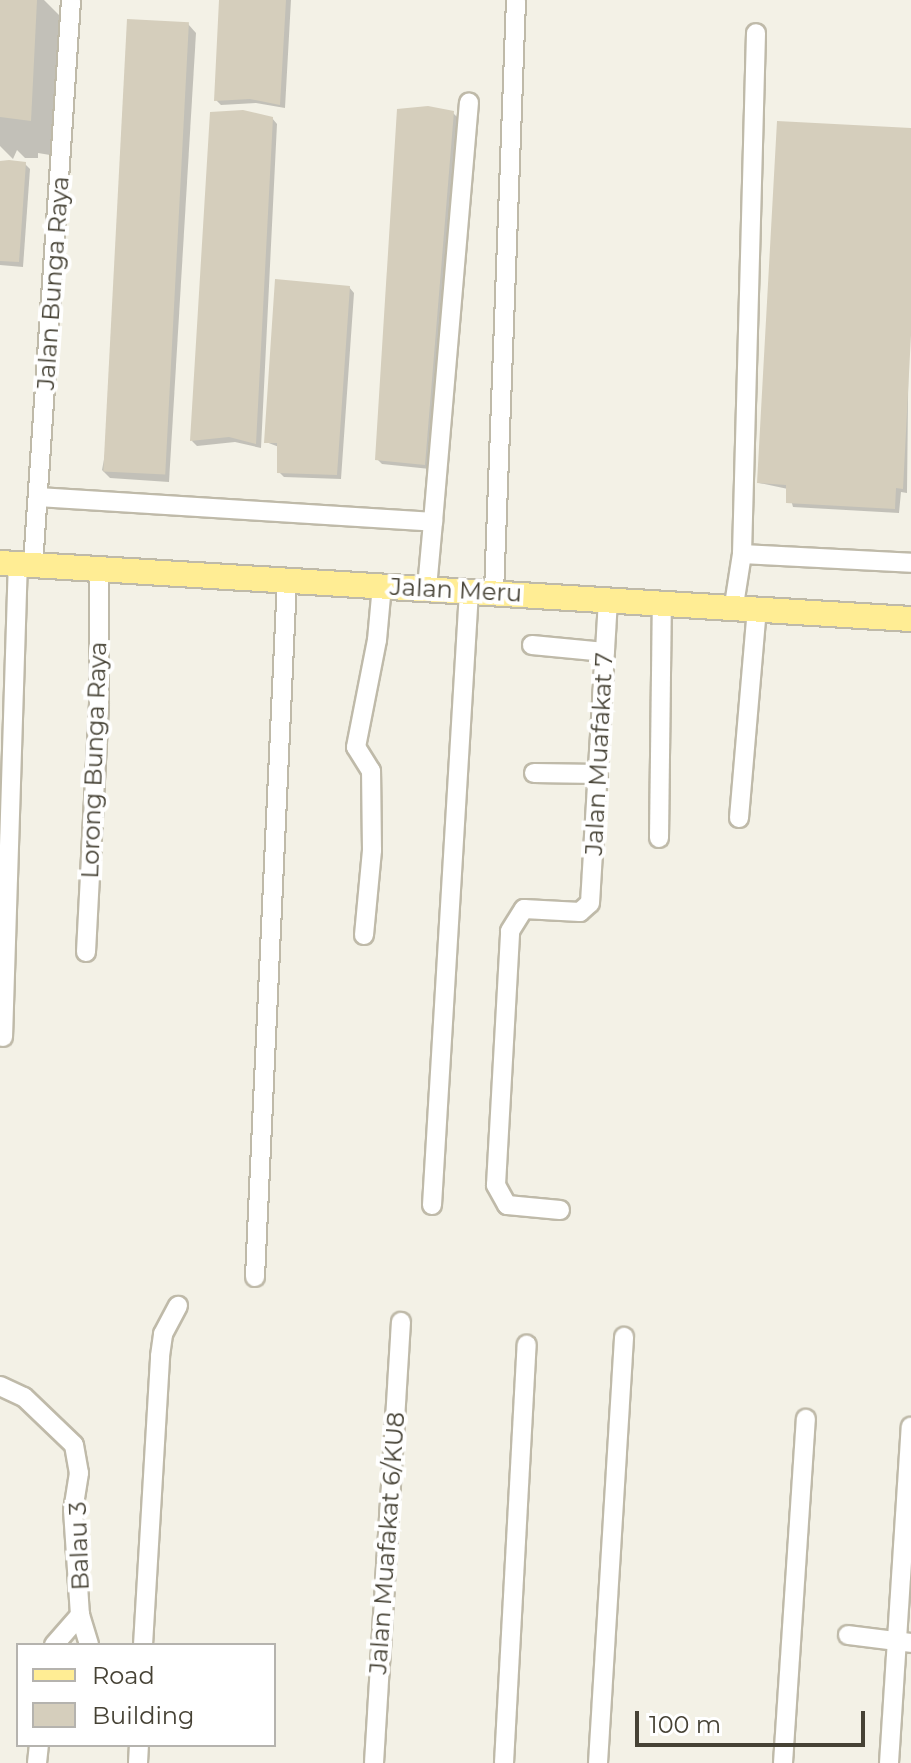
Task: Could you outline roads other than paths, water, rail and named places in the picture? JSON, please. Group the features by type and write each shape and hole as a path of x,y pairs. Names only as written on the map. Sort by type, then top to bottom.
{"main road":[{"name":"Jalan Meru","path":"17,564 746,606 911,619"}],"street":[{"name":"Jalan Bunga Raya","path":"3,1037 17,564 39,497 71,0"},
{"path":"494,592 516,0"},
{"path":"739,818 746,606 742,554 756,33"},
{"path":"427,588 469,103"},
{"path":"39,497 433,522"},
{"path":"742,554 911,563"},
{"name":"Lorong Bunga Raya","path":"86,952 99,702 99,569"},
{"path":"255,1277 287,580"},
{"path":"364,935 372,850 371,771 356,747 377,640 382,585"},
{"path":"432,1205 469,591"},
{"name":"Jalan Muafakat 7","path":"560,1210 507,1205 496,1185 510,931 524,909 587,909 608,599"},
{"path":"659,838 662,601"},
{"path":"532,645 605,652"},
{"path":"534,773 598,774"},
{"path":"143,1643 160,1356 163,1334 178,1306"},
{"name":"Jalan Muafakat 6/KU8","path":"374,1763 401,1322"},
{"path":"598,1763 624,1337"},
{"path":"504,1763 527,1345"},
{"name":"Balau 3","path":"0,1386 24,1397 74,1445 79,1473 73,1510 80,1615 88,1643"},
{"path":"783,1763 806,1419"},
{"path":"889,1763 904,1642 911,1427"},
{"path":"56,1643 80,1615"},
{"path":"848,1635 904,1642"}]}
